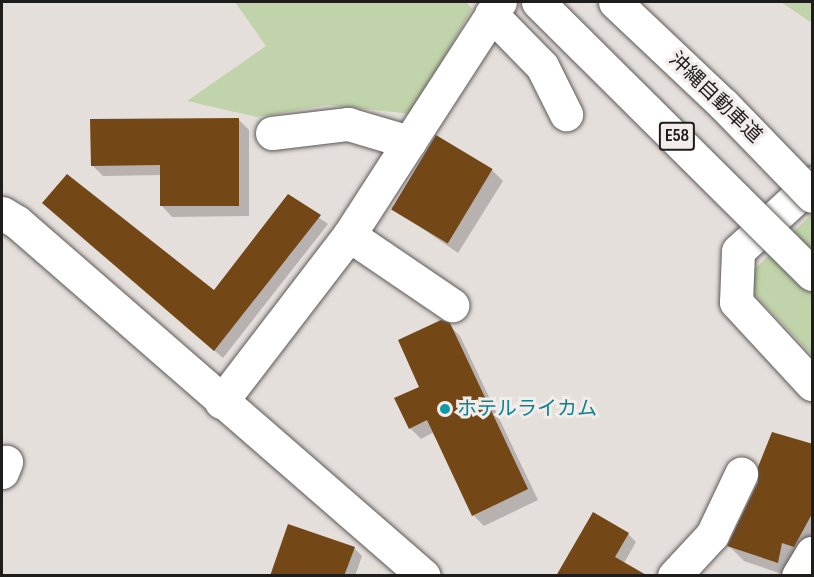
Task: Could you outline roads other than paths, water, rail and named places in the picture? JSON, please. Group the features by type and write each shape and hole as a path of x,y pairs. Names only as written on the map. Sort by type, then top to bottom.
{"main road":[{"name":"E58","path":"538,2 813,274"},
{"name":"沖縄自動車道","path":"615,2 723,104 813,196"},
{"path":"221,402 350,235 496,8 542,66 566,114"},
{"path":"272,133 348,124 409,142"},
{"path":"813,183 738,251 736,302 813,384"},
{"path":"2,213 17,222 221,402 424,576"},
{"path":"350,235 452,305"},
{"path":"674,576 712,536 741,474"},
{"path":"798,576 813,553"}],"place":[{"name":"ホテルライカム","path":"445,409"}]}
